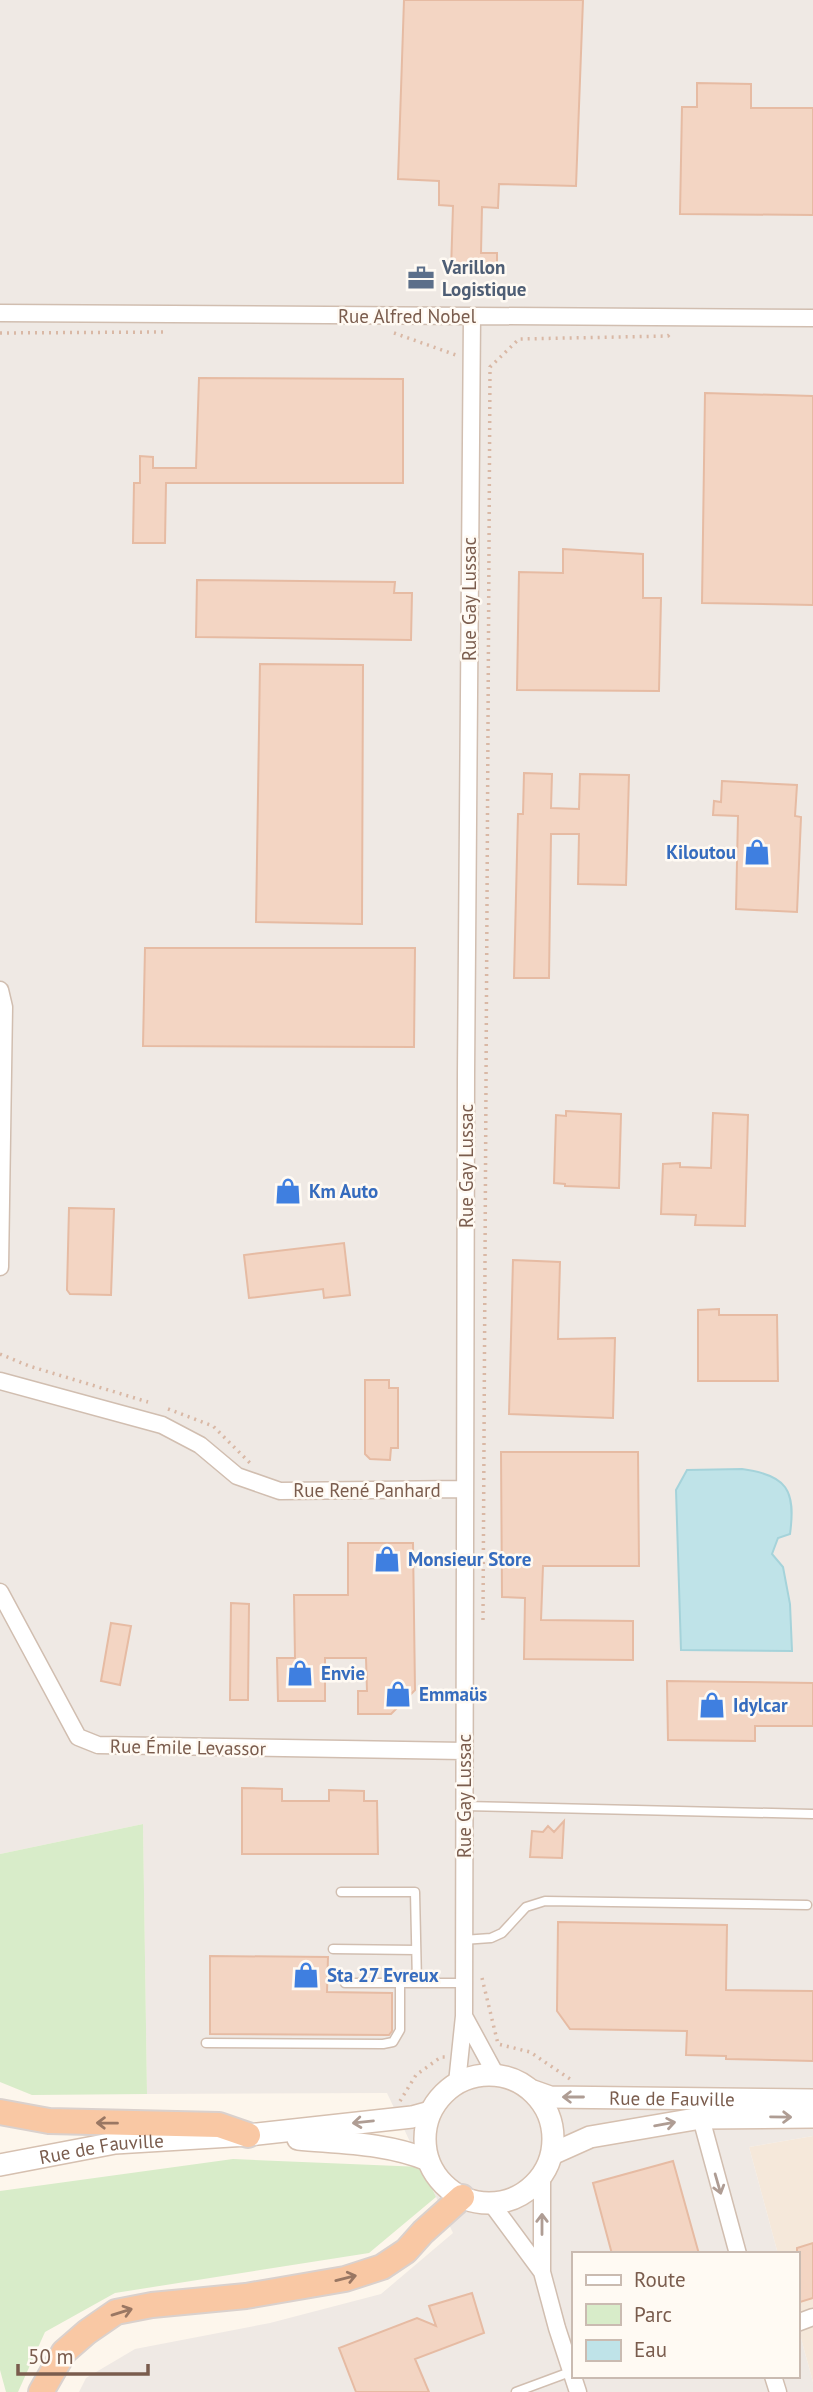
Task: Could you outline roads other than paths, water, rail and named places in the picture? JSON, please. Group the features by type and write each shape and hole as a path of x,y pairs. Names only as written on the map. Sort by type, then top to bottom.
{"highway":[{"path":"0,2112 49,2121 219,2125 247,2135"},
{"path":"41,2392 64,2352 86,2332 116,2312 152,2305 246,2296 331,2282 382,2267 406,2251 462,2197"}],"main road":[{"path":"496,2074 516,2080 533,2091 544,2104 554,2137 552,2154 542,2175 528,2190 510,2200 476,2202 462,2197 441,2182 428,2160 424,2144 425,2127 430,2112 441,2095 457,2083 475,2076 496,2074"},
{"name":"Rue de Fauville","path":"533,2091 550,2097 813,2100"},
{"path":"247,2135 395,2119 430,2112"},
{"name":"Rue de Fauville","path":"552,2154 590,2137 701,2118 813,2117"},
{"path":"247,2135 361,2144 408,2152 428,2160"},
{"name":"Rue de Fauville","path":"0,2165 115,2143 247,2135"}],"street":[{"name":"Rue Alfred Nobel","path":"0,313 813,318"},
{"name":"Rue Gay Lussac","path":"457,2083 464,2015 472,316"},
{"path":"0,990 4,1007 0,1267"},
{"name":"Rue René Panhard","path":"0,1381 162,1425 200,1445 237,1476 280,1491 465,1489"},
{"name":"Rue Émile Levassor","path":"0,1592 78,1737 98,1745 464,1751"},
{"name":"Rue Gay Lussac","path":"464,2015 496,2074"},
{"path":"701,2118 737,2252"},
{"path":"542,2175 542,2272 572,2377"},
{"path":"491,2203 542,2272"}],"lane":[{"path":"464,1806 812,1814"},
{"path":"341,1892 415,1892 416,1983"},
{"path":"463,1940 491,1938 502,1933 526,1907 545,1901 807,1905"},
{"path":"333,1949 416,1950"},
{"path":"345,1983 463,1983"},
{"path":"206,2043 393,2042 400,2030 400,1983"},
{"path":"516,2392 570,2372"}],"water":[{"path":"742,1469 779,1481 789,1496 792,1519 790,1534 778,1538 772,1554 783,1567 790,1604 792,1651 681,1650 676,1490 687,1470"}],"place":[{"name":"Varillon Logistique","path":"421,278"},
{"name":"Kiloutou","path":"757,852"},
{"name":"Km Auto","path":"288,1191"},
{"name":"Monsieur Store","path":"387,1559"},
{"name":"Envie","path":"300,1673"},
{"name":"Emmaüs","path":"398,1694"},
{"name":"Idylcar","path":"712,1705"},
{"name":"Sta 27 Evreux","path":"306,1975"}]}
